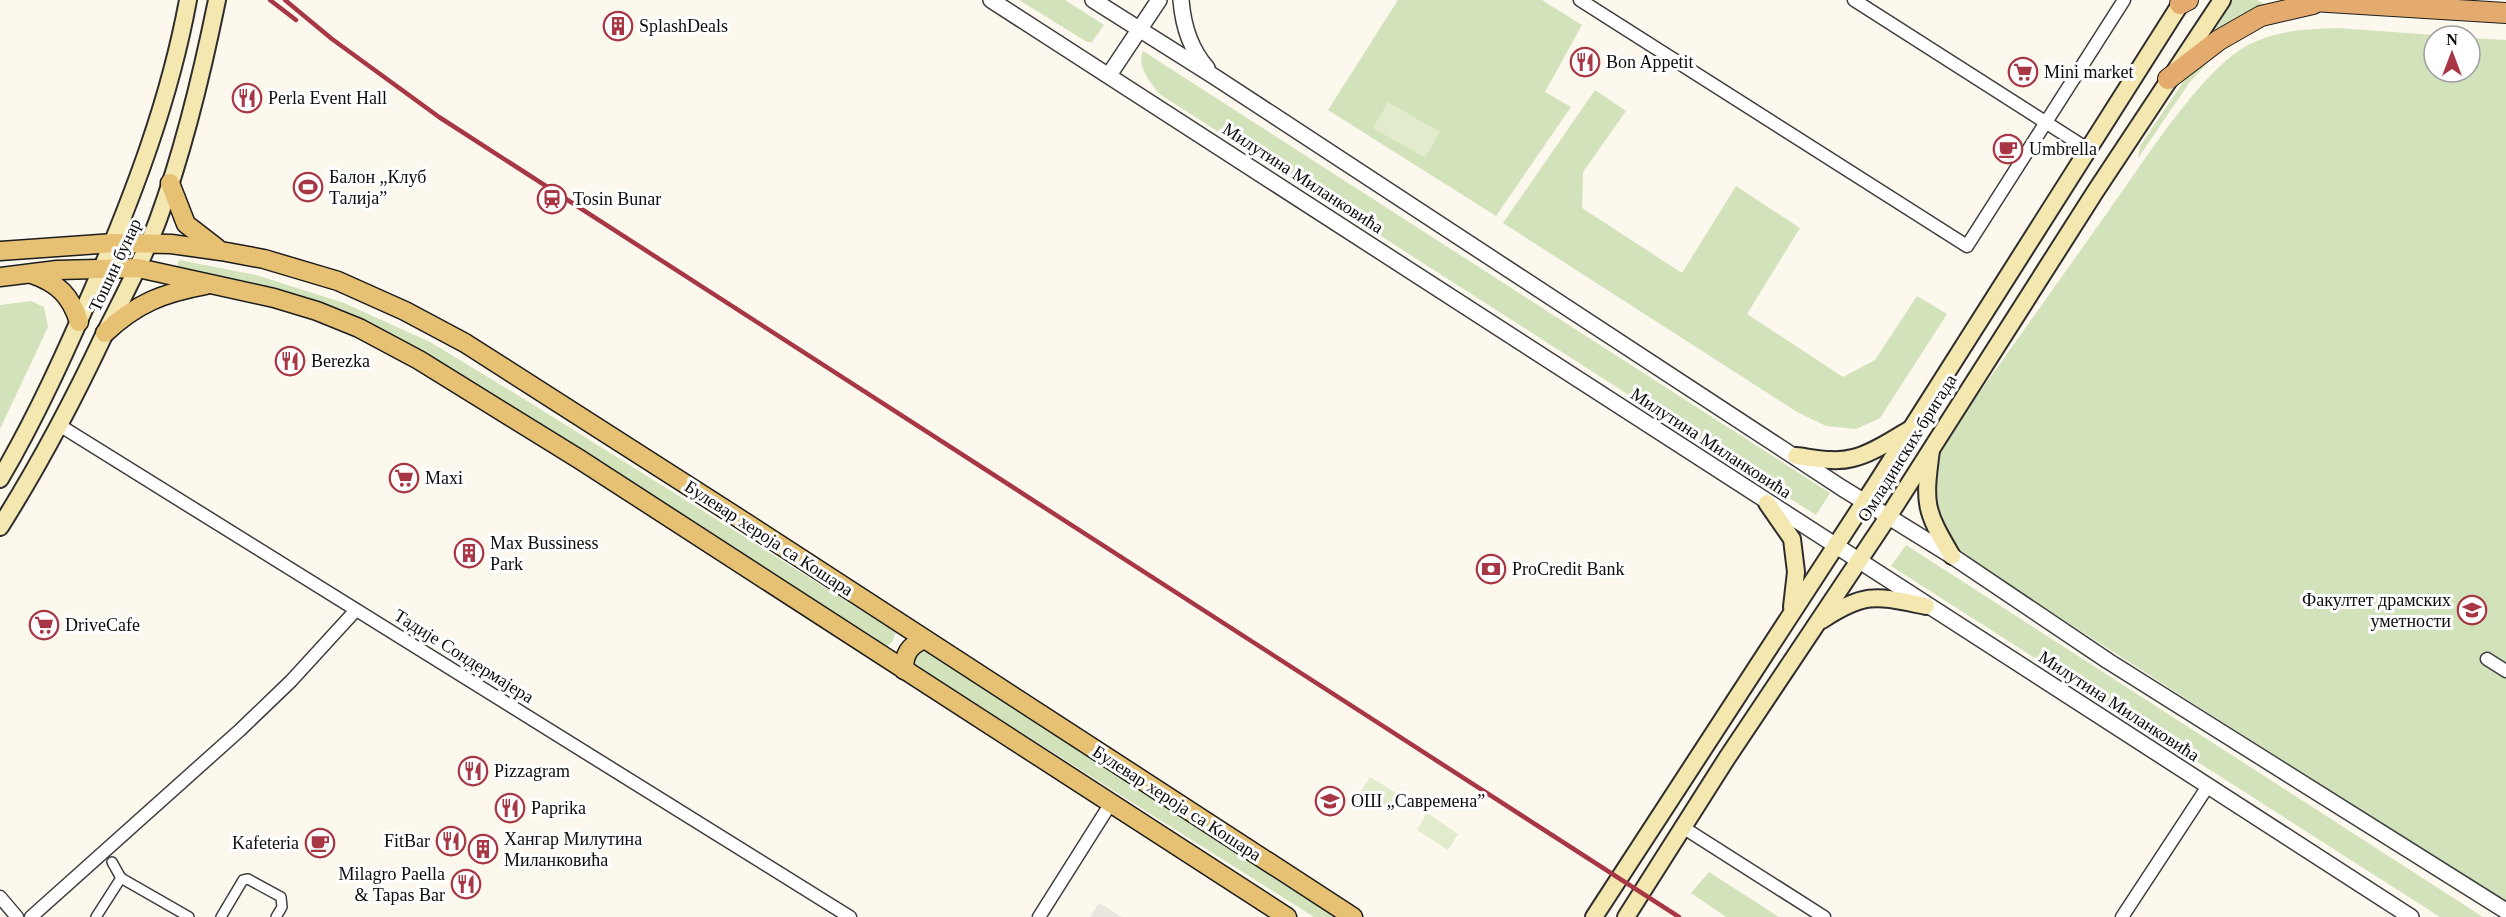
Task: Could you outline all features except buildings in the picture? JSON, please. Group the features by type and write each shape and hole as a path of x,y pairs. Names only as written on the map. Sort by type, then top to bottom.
{"highway":[{"path":"2296,0 2506,13"},
{"path":"2168,79 2219,40 2261,16 2320,3"}],"main road":[{"name":"Тошин бунар","path":"0,479 50,385 114,243 170,84 188,0"},
{"name":"Тошин бунар","path":"0,527 59,424 138,268 170,183 217,0"},
{"name":"Омладинских бригада","path":"1626,917 1888,516 2168,79 2222,0"},
{"name":"Омладинских бригада","path":"1594,917 1864,502 2184,1"},
{"path":"170,183 186,224 221,251"},
{"name":"Булевар хероја са Кошара","path":"0,251 114,243 148,243 221,251 264,259 338,281 435,326 737,516 1353,917"},
{"name":"Булевар хероја са Кошара","path":"0,277 102,268 138,268 274,298 317,311 359,328 419,360 579,459 1287,917"},
{"path":"31,273 50,280 67,295 75,308 79,322"},
{"path":"105,333 128,314 158,296 213,283"},
{"path":"1796,456 1832,460 1852,459 1910,430"},
{"path":"1932,444 1927,502 1934,527 1952,556"},
{"path":"1767,503 1792,539 1796,572 1791,611"},
{"path":"1816,624 1838,609 1869,597 1890,598 1926,606"},
{"path":"884,657 898,643 903,625"},
{"path":"904,670 908,651 924,639"}],"street":[{"name":"Милутина Миланковића","path":"991,0 1834,547 2410,917"},
{"name":"Милутина Миланковића","path":"1093,0 1215,77 1864,502 1952,556 2108,661 2506,912"},
{"path":"1109,75 1159,0"},
{"path":"1181,0 1189,40 1199,59 1215,77"},
{"path":"1580,0 1967,246 2124,0"},
{"path":"1854,0 2089,150"},
{"name":"Тадије Сондермајера","path":"59,424 850,917"},
{"path":"31,917 240,730 291,681 356,610"},
{"path":"2487,659 2506,671"},
{"path":"2122,917 2208,786"},
{"path":"1039,917 1111,803"},
{"path":"1684,828 1824,917"},
{"path":"112,862 121,878 189,917"},
{"path":"96,917 121,878"},
{"path":"221,917 243,880 248,879 281,897 282,907 276,917"},
{"path":"0,897 17,917"}],"green space":[{"path":"1019,0 1065,0 1104,25 1092,42 1087,42"},
{"path":"1398,0 1542,0 1582,25 1545,92 1571,107 1496,216 1328,110"},
{"path":"2233,0 2257,0 2266,5 2241,15 2213,33"},
{"path":"2264,25 2215,55 2190,82 2138,158 2140,146 2188,75 2203,58"},
{"path":"2338,28 2422,34 2422,84 2482,84 2482,39 2506,40 2506,900 2408,841 1959,553 1947,535 1932,501 1938,451 2175,118 2213,73 2232,56 2261,39 2304,30"},
{"path":"1143,51 1830,493 1816,515 1161,95 1143,68 1141,56"},
{"path":"1595,90 1626,111 1583,172 1582,208 1682,273 1736,186 1800,228 1747,314 1843,377 1875,360 1917,296 1947,314 1880,418 1856,429 1826,426 1797,412 1503,223"},
{"path":"1388,102 1440,132 1425,158 1373,128"},
{"path":"179,260 256,275 344,303 430,342 896,632 892,642 887,646 415,350 276,292 212,275 176,270"},
{"path":"31,301 44,307 48,327 0,429 0,305"},
{"path":"1906,545 2483,917 2440,917 1891,566"},
{"path":"920,648 1340,917 1314,917 911,663"},
{"path":"1370,777 1401,796 1390,812 1360,793"},
{"path":"1427,813 1458,834 1448,850 1417,830"},
{"path":"1709,872 1779,917 1726,917 1691,893"}],"shaded area":[{"path":"1099,903 1122,917 1090,917"}],"railway":[{"path":"270,0 296,20"},
{"path":"285,0 332,39 439,117 1679,917"}],"place":[{"name":"SplashDeals","path":"618,26"},
{"name":"Bon Appetit","path":"1585,62"},
{"name":"Mini market","path":"2023,72"},
{"name":"Perla Event Hall","path":"247,98"},
{"name":"Umbrella","path":"2008,149"},
{"name":"Балон „Клуб Талија”","path":"308,187"},
{"name":"Tosin Bunar","path":"552,199"},
{"name":"Berezka","path":"290,361"},
{"name":"Maxi","path":"404,478"},
{"name":"Max Bussiness Park","path":"469,553"},
{"name":"ProCredit Bank","path":"1491,569"},
{"name":"Факултет драмских уметности","path":"2472,610"},
{"name":"DriveCafe","path":"44,625"},
{"name":"Pizzagram","path":"473,771"},
{"name":"ОШ „Савремена”","path":"1330,801"},
{"name":"Paprika","path":"510,808"},
{"name":"FitBar","path":"451,841"},
{"name":"Kafeteria","path":"320,843"},
{"name":"Хангар Милутина Миланковића","path":"483,849"},
{"name":"Milagro Paella & Tapas Bar","path":"466,884"}]}
